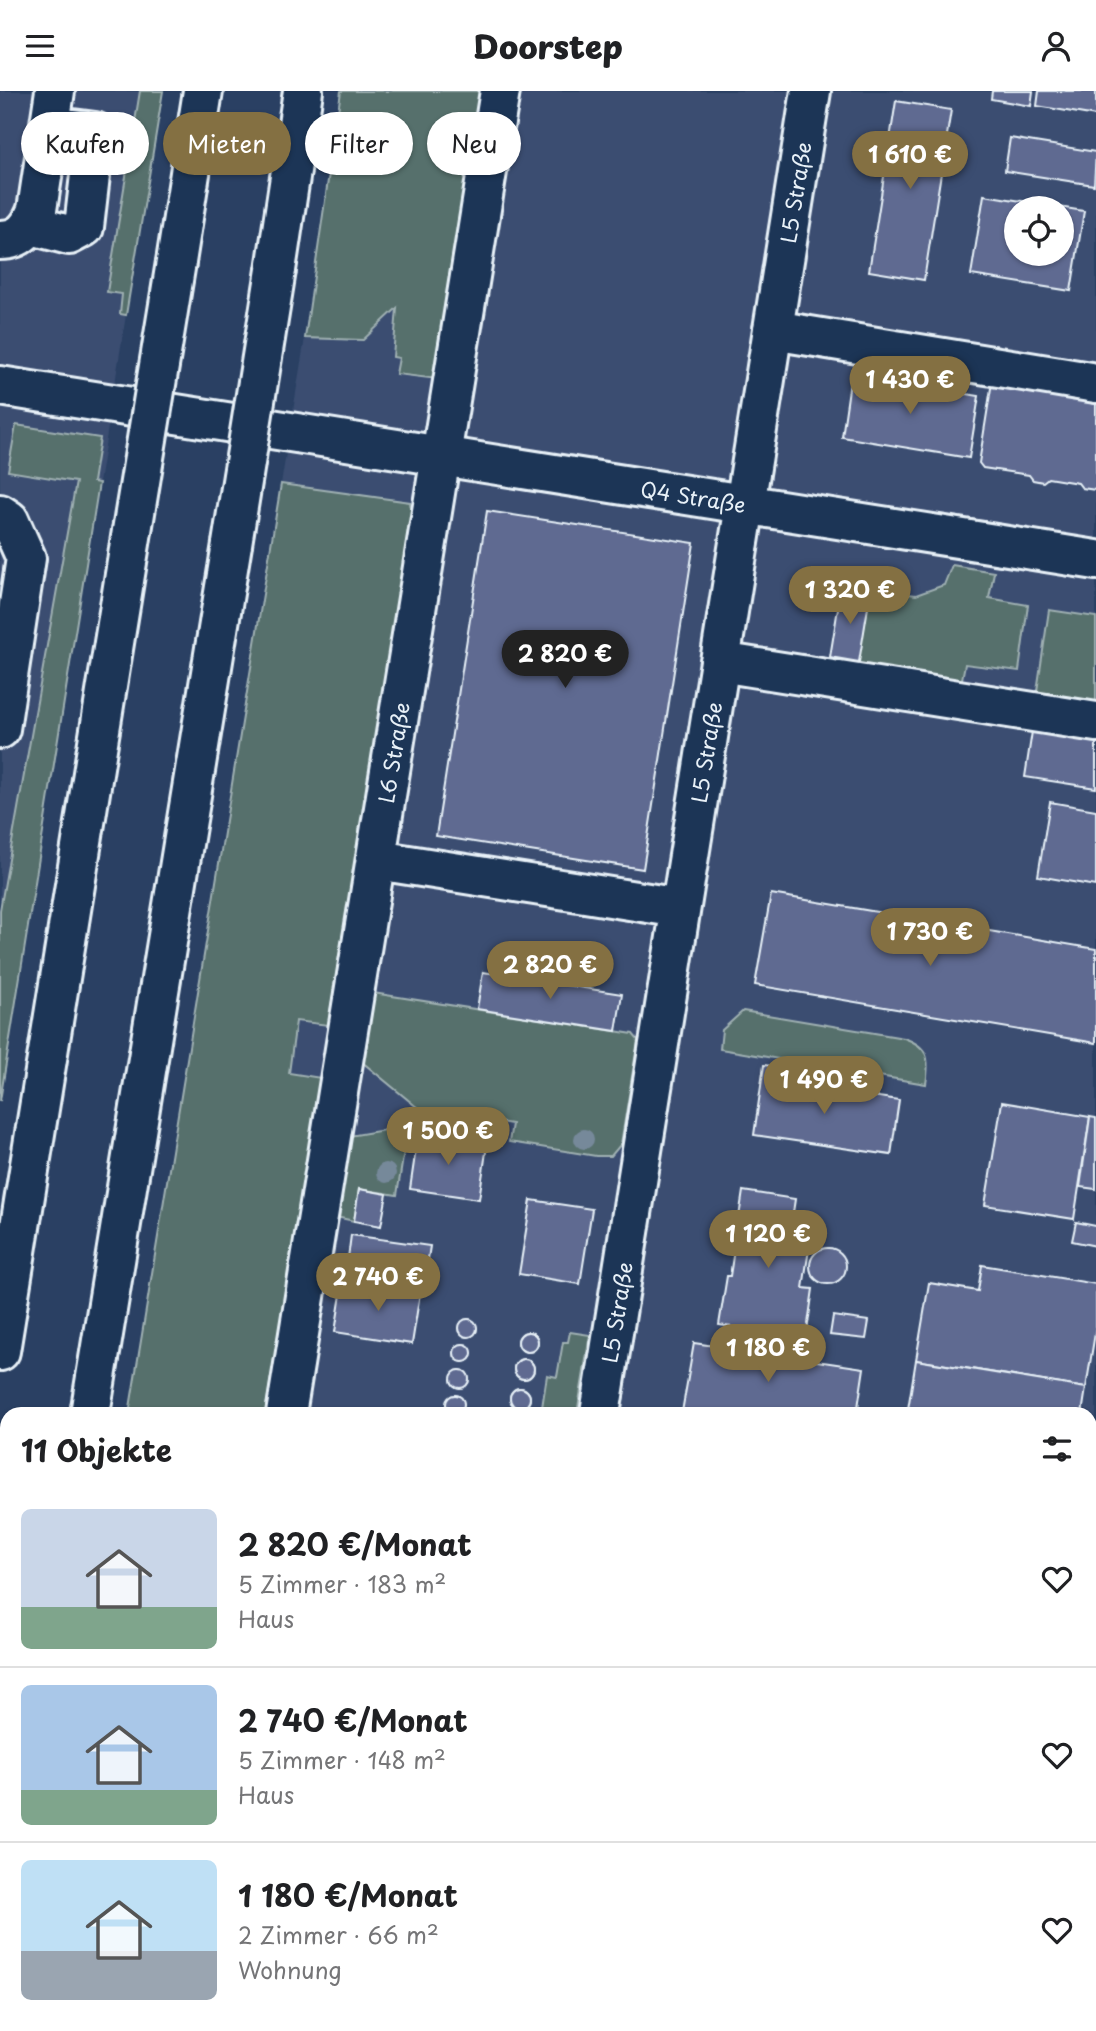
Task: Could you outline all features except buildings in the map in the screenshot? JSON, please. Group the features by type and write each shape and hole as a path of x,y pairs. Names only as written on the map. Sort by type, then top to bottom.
{"main road":[{"path":"0,1351 203,91"},
{"path":"91,1407 303,91"},
{"name":"L6 Straße","path":"287,1407 500,91"},
{"name":"L5 Straße","path":"601,1407 811,91"},
{"path":"52,109 95,132 83,227 69,235 15,235 37,210 52,109"},
{"path":"773,330 1096,383"},
{"name":"Q4 Straße","path":"0,386 1096,560"},
{"path":"0,729 26,558 4,517"},
{"path":"720,662 1096,722"},
{"path":"377,860 680,908"}],"shaded area":[{"path":"0,91 140,91 137,112 21,112 21,175 126,175 107,292 122,294 120,314 126,315 99,483 76,482 0,910"},
{"path":"452,91 1096,91 1096,617 1049,610 1096,707 1096,1407 247,1407 303,1075 289,1073 296,1020 313,1022 391,498 281,484 305,338 363,340 427,161 427,175 521,175 521,112 444,112","holes":["944,585 989,598 965,664 961,684 858,668 871,589 916,595","568,1023 633,1034 638,1040 621,1144 611,1156 509,1142 512,1124","408,1127 397,1195 359,1189 354,1220 336,1217"]}],"green space":[{"path":"140,91 163,91 126,315 120,314 122,294 107,292 126,175 149,175 149,112 137,112"},
{"path":"341,91 481,91 478,112 427,112 427,175 468,175 437,379 396,374 399,358 393,357 397,308 363,340 305,338 329,175 413,175 413,112 338,112"},
{"path":"16,425 100,438 93,482 99,483 0,1101 0,910 76,482 8,471"},
{"path":"281,484 410,502 412,517 328,1025 296,1021 289,1073 321,1078 266,1407 130,1407"},
{"path":"952,565 994,572 989,598 1028,605 1019,671 965,664 961,684 857,668 871,589 916,595 944,585"},
{"path":"1049,610 1096,617 1096,707 1036,698"},
{"path":"373,993 633,1034 638,1040 621,1144 611,1156 596,1156 509,1142 512,1124 418,1108 361,1061"},
{"path":"743,1011 912,1041 919,1045 926,1055 926,1084 720,1049 722,1030"},
{"path":"408,1126 397,1195 359,1189 354,1221 336,1217 349,1136"},
{"path":"570,1332 590,1335 578,1407 542,1407 547,1375 557,1377 563,1342 568,1342"}]}
